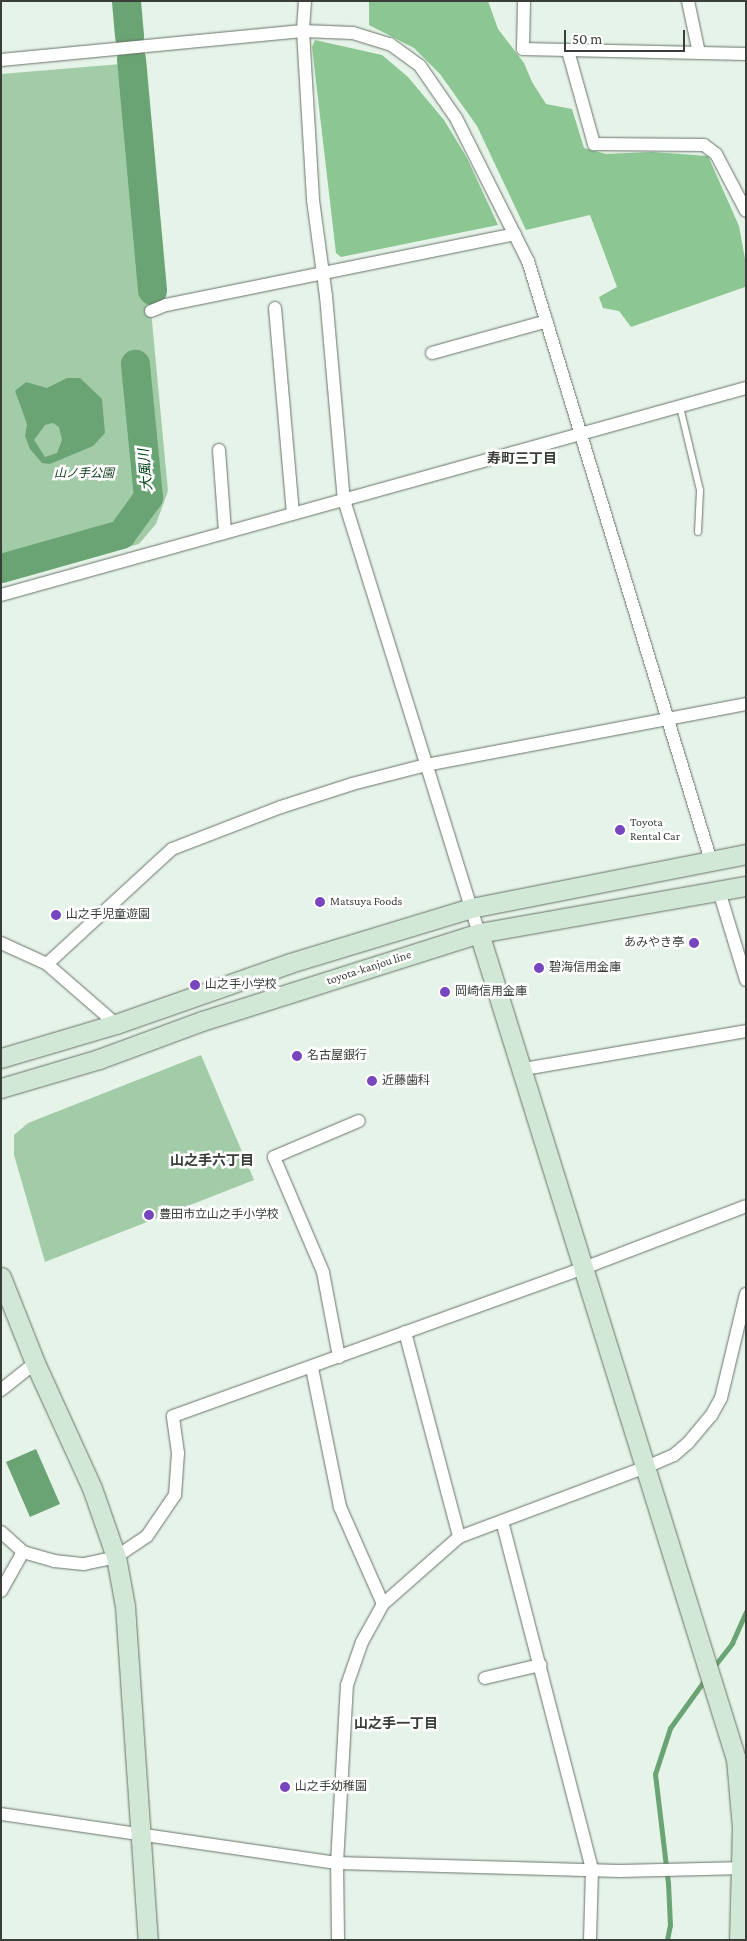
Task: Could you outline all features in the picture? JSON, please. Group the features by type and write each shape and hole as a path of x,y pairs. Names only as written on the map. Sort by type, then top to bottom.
{"street":[{"path":"305,1 303,31 321,274 344,500 471,908 524,1069 736,1759 742,1810 744,1868 739,1940"},
{"path":"524,1 523,49 746,54"},
{"path":"688,1 699,53"},
{"path":"1,60 303,31 353,33 390,44 420,66 456,118 528,261 582,433 666,719 711,861"},
{"path":"568,51 594,144 704,145 716,154 746,211"},
{"path":"151,312 166,305 515,234"},
{"path":"275,308 293,513"},
{"path":"432,353 547,321"},
{"path":"1,594 746,388"},
{"path":"219,450 225,532"},
{"path":"47,964 172,849 343,786 426,765 746,704"},
{"path":"1,1058 116,1024 290,963 471,908 746,854"},
{"name":"toyota-kanjou line","path":"1,1088 99,1059 202,1021 479,932 746,886"},
{"path":"719,892 746,980"},
{"path":"1,943 47,964 116,1024"},
{"path":"524,1069 746,1031"},
{"path":"339,1358 323,1272 274,1157 359,1121"},
{"path":"1,1532 23,1552 54,1561 84,1564 116,1557 147,1536 175,1495 178,1453 173,1416 312,1368 746,1206"},
{"path":"1,1277 35,1363 92,1488 116,1557 125,1606 148,1940"},
{"path":"338,1940 337,1863 347,1685 362,1642 383,1604 459,1537 674,1455 711,1416 721,1398 746,1294"},
{"path":"406,1332 459,1537"},
{"path":"1,1390 35,1363"},
{"path":"312,1368 340,1507 383,1604"},
{"path":"502,1521 592,1869 590,1940"},
{"path":"1,1591 23,1552"},
{"path":"485,1678 540,1665"},
{"path":"1,1814 337,1863 592,1869 744,1868"}],"lane":[{"path":"680,407 700,490 698,532"}],"green space":[{"name":"山ノ手公園","path":"121,64 151,311 168,491 156,524 139,544 1,582 1,74"},
{"path":"201,1055 254,1180 45,1262 14,1155 14,1135 28,1123"}],"shaded area":[{"path":"369,1 488,1 498,29 524,63 532,82 546,104 572,109 584,148 606,154 652,152 708,156 739,226 746,264 745,287 631,327 619,311 603,308 599,297 617,287 590,215 526,230 477,126 440,74 414,48 369,25"},
{"path":"315,40 382,55 408,77 444,120 467,158 498,225 341,257 336,253 312,47"},
{"path":"67,378 80,378 102,399 105,433 93,446 50,464 42,463 30,449 25,436 27,424 15,391 26,382 47,388","holes":["53,423 59,427 62,440 57,453 45,457 34,440 45,425"]},
{"path":"36,1449 60,1504 30,1517 6,1462"}],"waterway":[{"name":"大風川","path":"126,1 129,36"},
{"name":"大風川","path":"131,59 152,290"},
{"name":"大風川","path":"1,568 121,534 148,497 135,364"},
{"path":"712,1669 732,1643 746,1612"},
{"path":"667,1940 670,1925 668,1883 655,1774 670,1728 706,1678"}],"place":[{"name":"Toyota Rental Car","path":"620,830"},
{"name":"Matsuya Foods","path":"320,902"},
{"name":"山之手児童遊園","path":"56,915"},
{"name":"あみやき亭","path":"694,943"},
{"name":"碧海信用金庫","path":"539,968"},
{"name":"山之手小学校","path":"195,985"},
{"name":"岡崎信用金庫","path":"445,992"},
{"name":"名古屋銀行","path":"297,1056"},
{"name":"近藤歯科","path":"372,1081"},
{"name":"豊田市立山之手小学校","path":"149,1215"},
{"name":"山之手幼稚園","path":"285,1787"}],"district":[{"name":"寿町三丁目","path":"522,458"},
{"name":"山之手六丁目","path":"212,1160"},
{"name":"山之手一丁目","path":"396,1723"}]}
